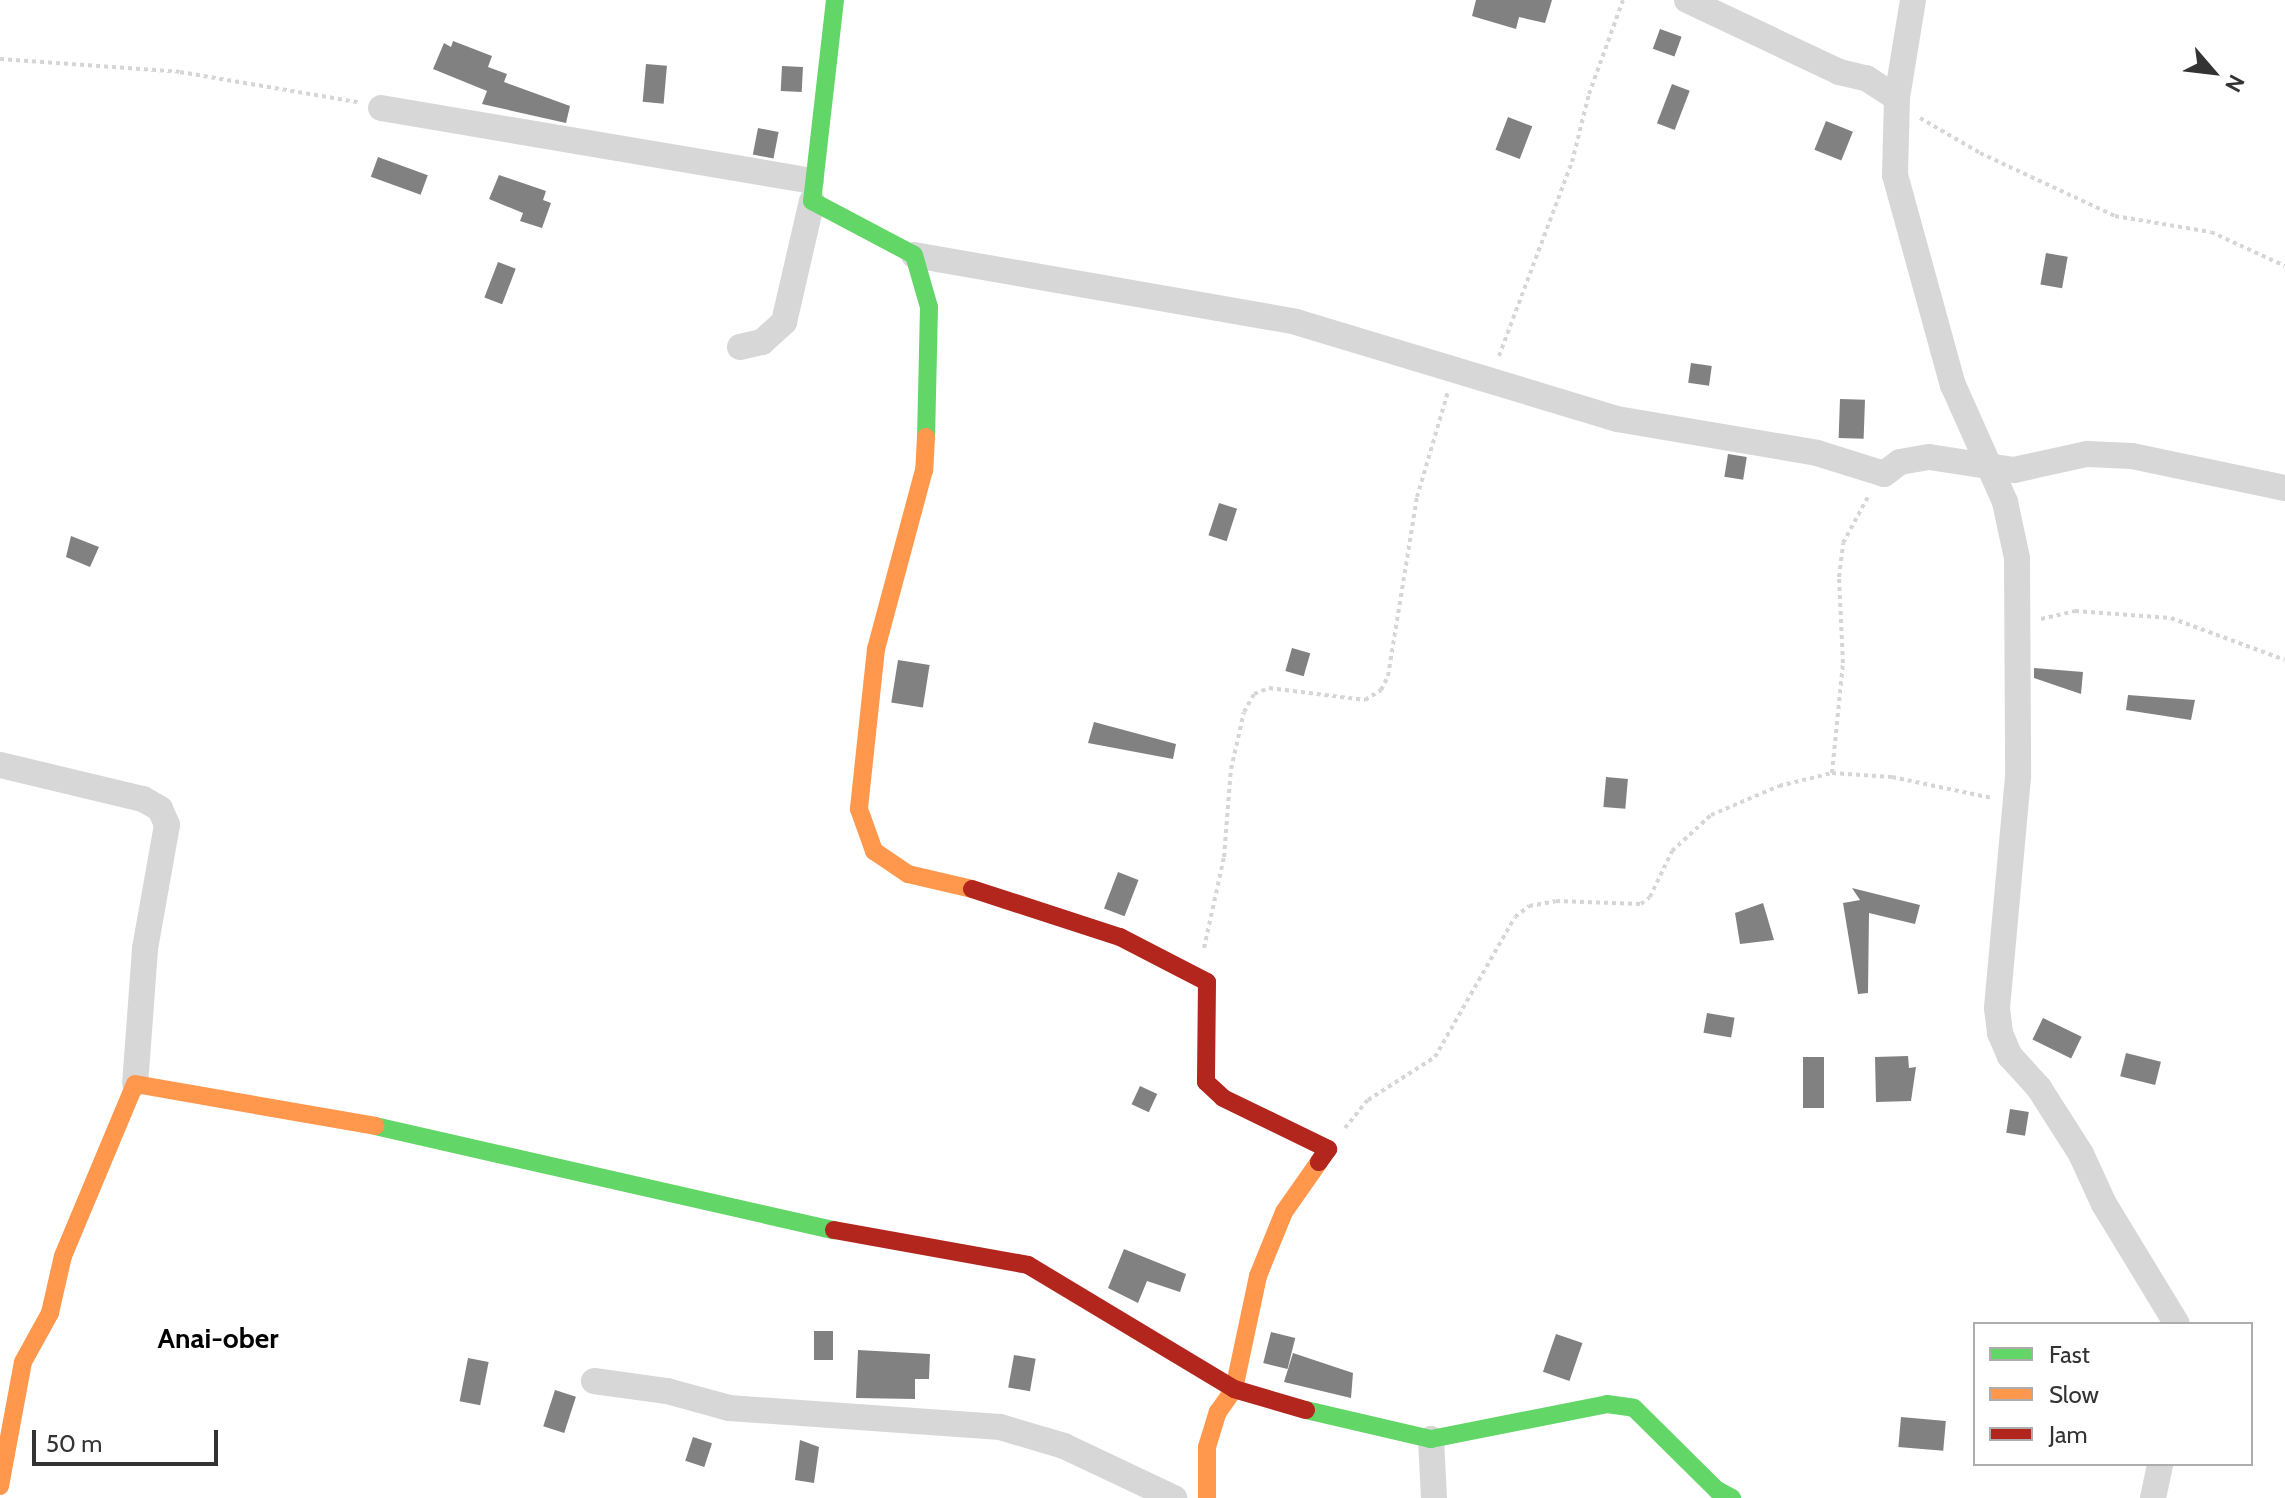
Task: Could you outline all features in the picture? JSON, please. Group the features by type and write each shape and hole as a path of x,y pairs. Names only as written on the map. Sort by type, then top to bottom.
{"street":[{"path":"740,347 762,342 784,322 812,191 835,0"},
{"path":"1687,0 1839,72 1866,78 1897,98"},
{"path":"1913,0 1897,98 1895,175 1953,385 2005,502 2017,558 2016,802 1997,1008 2000,1033 2010,1056 2039,1088 2081,1154 2104,1204 2176,1322"},
{"path":"381,108 812,191 914,255 1296,322 1630,422 1817,453 1884,474 1900,462 1929,457 2014,470 2087,454 2132,456 2285,488"},
{"path":"914,255 929,307 928,441 876,649 859,809 874,851 908,874 1000,895 1120,937 1207,982 1206,1082 1223,1098 1328,1149 1284,1212 1258,1276 1234,1389 1212,1427 1207,1498"},
{"path":"0,765 143,799 160,809 167,825 145,949 135,1084 63,1256 50,1313 23,1362 0,1486"},
{"path":"135,1084 412,1132 889,1243 1028,1265 1234,1389 1355,1425 1431,1439 1607,1404 1634,1408 1694,1467 1732,1498"},
{"path":"594,1381 667,1391 729,1408 1000,1427 1064,1446 1174,1498"},
{"path":"1431,1439 1434,1498"},
{"path":"2153,1498 2160,1466"},
{"path":"1694,1467 1695,1498"}],"path":[{"path":"1489,381 1572,162 1589,94 1623,0"},
{"path":"0,59 180,72 317,91 381,108"},
{"path":"1897,98 1980,153 2115,216 2211,232 2285,266"},
{"path":"1207,982 1202,960 1224,857 1231,769 1244,712 1254,694 1269,688 1365,700 1381,690 1405,596 1417,497 1455,372"},
{"path":"1832,773 1843,663 1839,577 1843,543 1884,474"},
{"path":"2017,633 2053,614 2075,611 2171,618 2285,660"},
{"path":"1328,1149 1368,1100 1435,1057 1515,917 1529,906 1556,901 1641,904 1650,897 1672,851 1711,815 1779,786 1832,773 1892,777 2016,802"}],"building":[{"path":"1476,0 1552,0 1545,23 1519,17 1516,29 1472,16"},
{"path":"1660,29 1682,37 1674,57 1653,49"},
{"path":"453,41 492,56 488,67 507,74 504,82 570,106 566,123 482,104 487,91 433,69 444,43 451,47"},
{"path":"646,64 667,66 664,104 643,102"},
{"path":"782,66 803,67 802,92 781,91"},
{"path":"1672,84 1690,91 1675,130 1657,123"},
{"path":"1508,117 1532,126 1520,159 1495,150"},
{"path":"1826,121 1853,132 1841,161 1814,150"},
{"path":"758,128 779,132 773,159 753,155"},
{"path":"378,157 428,175 421,195 371,177"},
{"path":"499,175 546,191 543,200 551,203 542,228 520,221 523,213 489,199"},
{"path":"2046,253 2068,257 2062,288 2040,285"},
{"path":"498,262 516,269 502,304 484,297"},
{"path":"1691,363 1712,366 1709,386 1688,383"},
{"path":"1840,399 1865,400 1864,439 1839,438"},
{"path":"1728,454 1747,457 1743,480 1724,477"},
{"path":"1219,503 1237,509 1227,541 1208,535"},
{"path":"71,536 99,547 90,567 66,557"},
{"path":"1292,648 1310,653 1304,676 1285,671"},
{"path":"898,660 930,665 923,707 891,702"},
{"path":"2034,668 2083,672 2081,694 2034,678"},
{"path":"2128,695 2195,700 2191,720 2126,710"},
{"path":"1094,722 1176,744 1173,759 1088,743"},
{"path":"1606,777 1628,779 1625,809 1603,807"},
{"path":"1118,872 1139,880 1125,916 1104,908"},
{"path":"1852,888 1920,905 1915,924 1869,913 1868,993 1858,994 1843,903 1860,900"},
{"path":"1763,903 1774,940 1740,944 1735,913"},
{"path":"1707,1013 1735,1018 1731,1038 1704,1033"},
{"path":"2043,1018 2082,1037 2071,1058 2032,1040"},
{"path":"2126,1053 2161,1062 2155,1085 2120,1076"},
{"path":"1908,1056 1909,1068 1916,1067 1911,1101 1876,1102 1875,1057"},
{"path":"1803,1057 1824,1057 1824,1108 1803,1108"},
{"path":"1140,1086 1157,1094 1149,1112 1132,1104"},
{"path":"2010,1109 2029,1112 2025,1136 2006,1133"},
{"path":"1124,1249 1186,1274 1180,1292 1147,1281 1138,1303 1108,1288"},
{"path":"814,1331 833,1331 833,1360 814,1360"},
{"path":"1271,1332 1295,1338 1288,1369 1263,1363"},
{"path":"1556,1334 1582,1343 1569,1381 1543,1372"},
{"path":"858,1350 930,1354 929,1379 915,1379 915,1399 856,1398"},
{"path":"1293,1353 1353,1373 1351,1398 1284,1382"},
{"path":"1014,1355 1036,1359 1030,1391 1008,1387"},
{"path":"468,1358 489,1362 480,1405 460,1401"},
{"path":"555,1390 576,1397 564,1433 543,1426"},
{"path":"1901,1417 1946,1421 1943,1451 1898,1447"},
{"path":"693,1437 712,1443 704,1467 685,1461"},
{"path":"800,1440 819,1447 814,1483 795,1480"}],"traffic: fast":[{"path":"835,0 812,201 914,255 929,307 926,437"},
{"path":"375,1126 834,1230"},
{"path":"1306,1410 1431,1439 1607,1404 1634,1408 1717,1490 1732,1498"}],"traffic: slow":[{"path":"926,437 924,470 876,649 859,809 874,851 908,874 972,889"},
{"path":"0,1486 23,1362 50,1313 63,1256 135,1084 375,1126"},
{"path":"1207,1498 1207,1447 1218,1412 1234,1389 1258,1276 1284,1212 1319,1162"}],"traffic: jam":[{"path":"972,889 1120,937 1207,982 1206,1082 1223,1098 1328,1149 1319,1162"},
{"path":"834,1230 1028,1265 1234,1389 1306,1410"}],"district":[{"name":"Anai-ober","path":"218,1338"}]}
